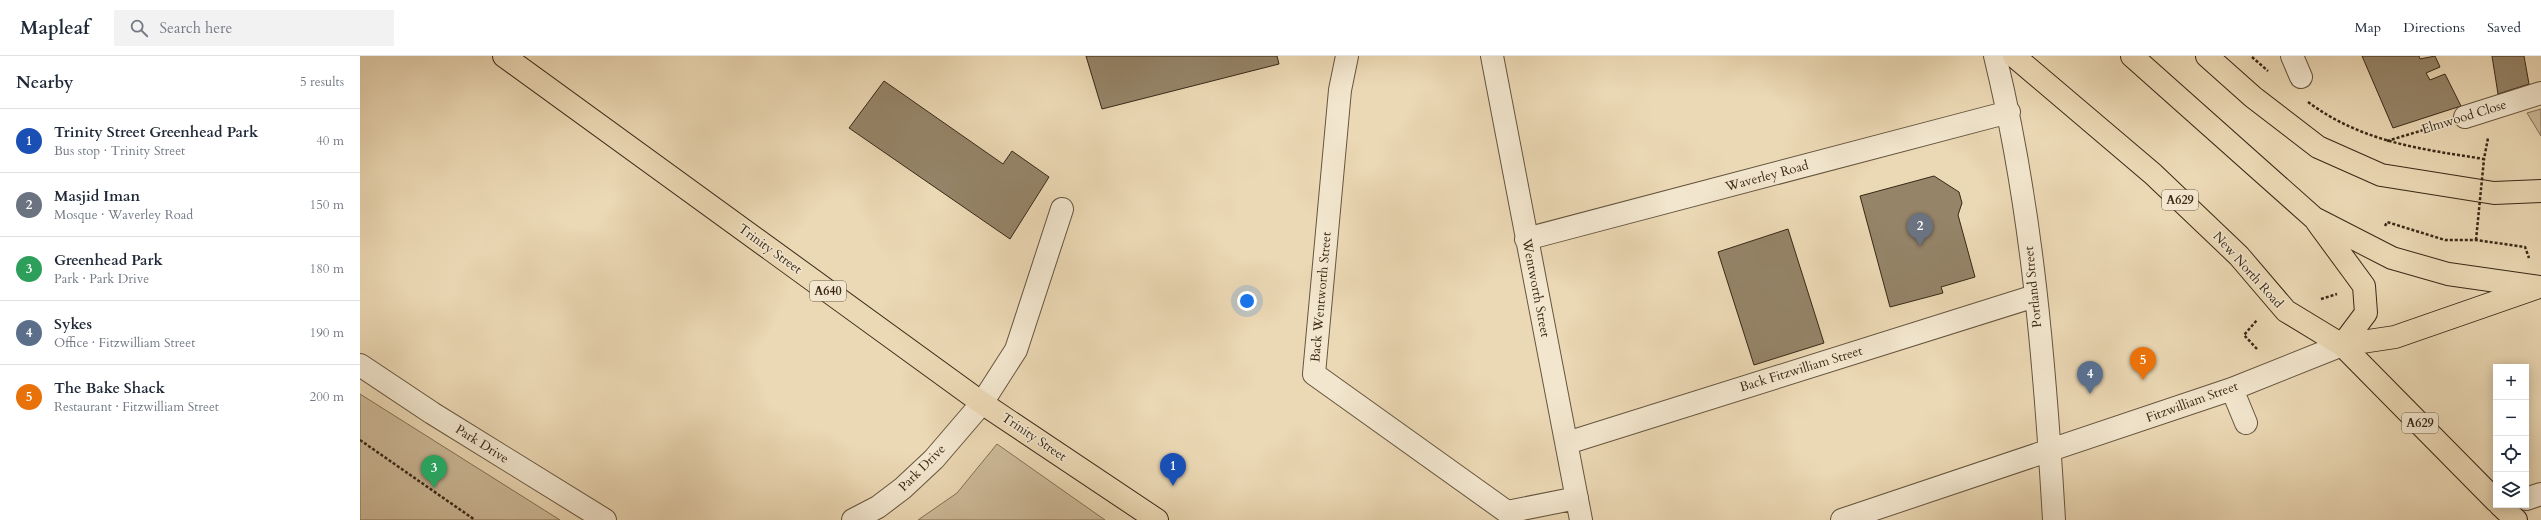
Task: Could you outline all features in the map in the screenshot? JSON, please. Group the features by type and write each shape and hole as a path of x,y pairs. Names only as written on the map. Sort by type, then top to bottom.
{"highway":[{"name":"Trinity Street","path":"504,56 982,403 1157,520"},
{"name":"New North Road","path":"2014,56 2153,174 2239,256 2286,311 2342,345 2493,497"},
{"path":"2132,56 2314,218 2364,286 2366,313 2342,345"},
{"path":"2206,56 2253,97 2318,147 2381,175 2494,193 2541,190"},
{"path":"2314,218 2392,258 2448,274 2540,286"},
{"name":"Fitzwilliam Street","path":"2342,345 2395,337 2540,286"}],"street":[{"name":"Back Wentworth Street","path":"1348,56 1340,90 1314,374 1507,512 1577,498"},
{"name":"Wentworth Street","path":"1492,56 1526,240 1581,520"},
{"name":"Portland Street","path":"1995,56 2008,112 2035,296 2050,452 2054,520"},
{"path":"2292,56 2301,77"},
{"name":"Elmwood Close","path":"2465,117 2541,93"},
{"name":"Waverley Road","path":"1526,240 2008,112"},
{"name":"Park Drive","path":"852,520 878,507 903,488 934,459 982,403 1016,350 1062,209"},
{"name":"Back Fitzwilliam Street","path":"1567,443 2035,296"},
{"name":"Fitzwilliam Street","path":"1856,518 2232,389 2342,345"},
{"name":"Park Drive","path":"360,365 432,413 605,520"},
{"path":"2232,389 2246,423"},
{"path":"2529,498 2541,494"}],"path":[{"path":"2251,56 2274,76"},
{"path":"2305,100 2333,119 2374,138 2412,148 2484,159"},
{"name":"Elmwood Close","path":"2387,141 2465,117"},
{"path":"2376,250 2387,222 2446,240 2476,240 2484,159 2490,131"},
{"path":"2274,371 2244,335 2255,320 2286,311"},
{"path":"360,440 476,520"}],"shaded area":[{"path":"2541,109 2541,136 2527,113"},
{"path":"360,394 560,520 360,520"},
{"path":"997,444 1105,520 918,520 957,493"}],"building":[{"path":"1086,56 1277,56 1279,64 1102,109"},
{"path":"2362,56 2419,56 2420,59 2435,56 2440,67 2426,73 2430,80 2445,74 2461,106 2393,128"},
{"path":"2492,56 2524,56 2529,84 2498,94"},
{"path":"884,81 1003,164 1012,151 1049,177 1010,239 849,128"},
{"path":"1934,176 1959,192 1962,203 1958,215 1975,277 1941,287 1943,293 1890,307 1860,196"},
{"path":"1788,229 1824,343 1754,365 1718,252"}],"place":[{"name":"Masjid Iman","path":"1920,246"},
{"name":"The Bake Shack","path":"2143,380"},
{"name":"Sykes","path":"2090,394"},
{"name":"Trinity Street Greenhead Park","path":"1173,486"},
{"name":"Greenhead Park","path":"434,488"}]}
